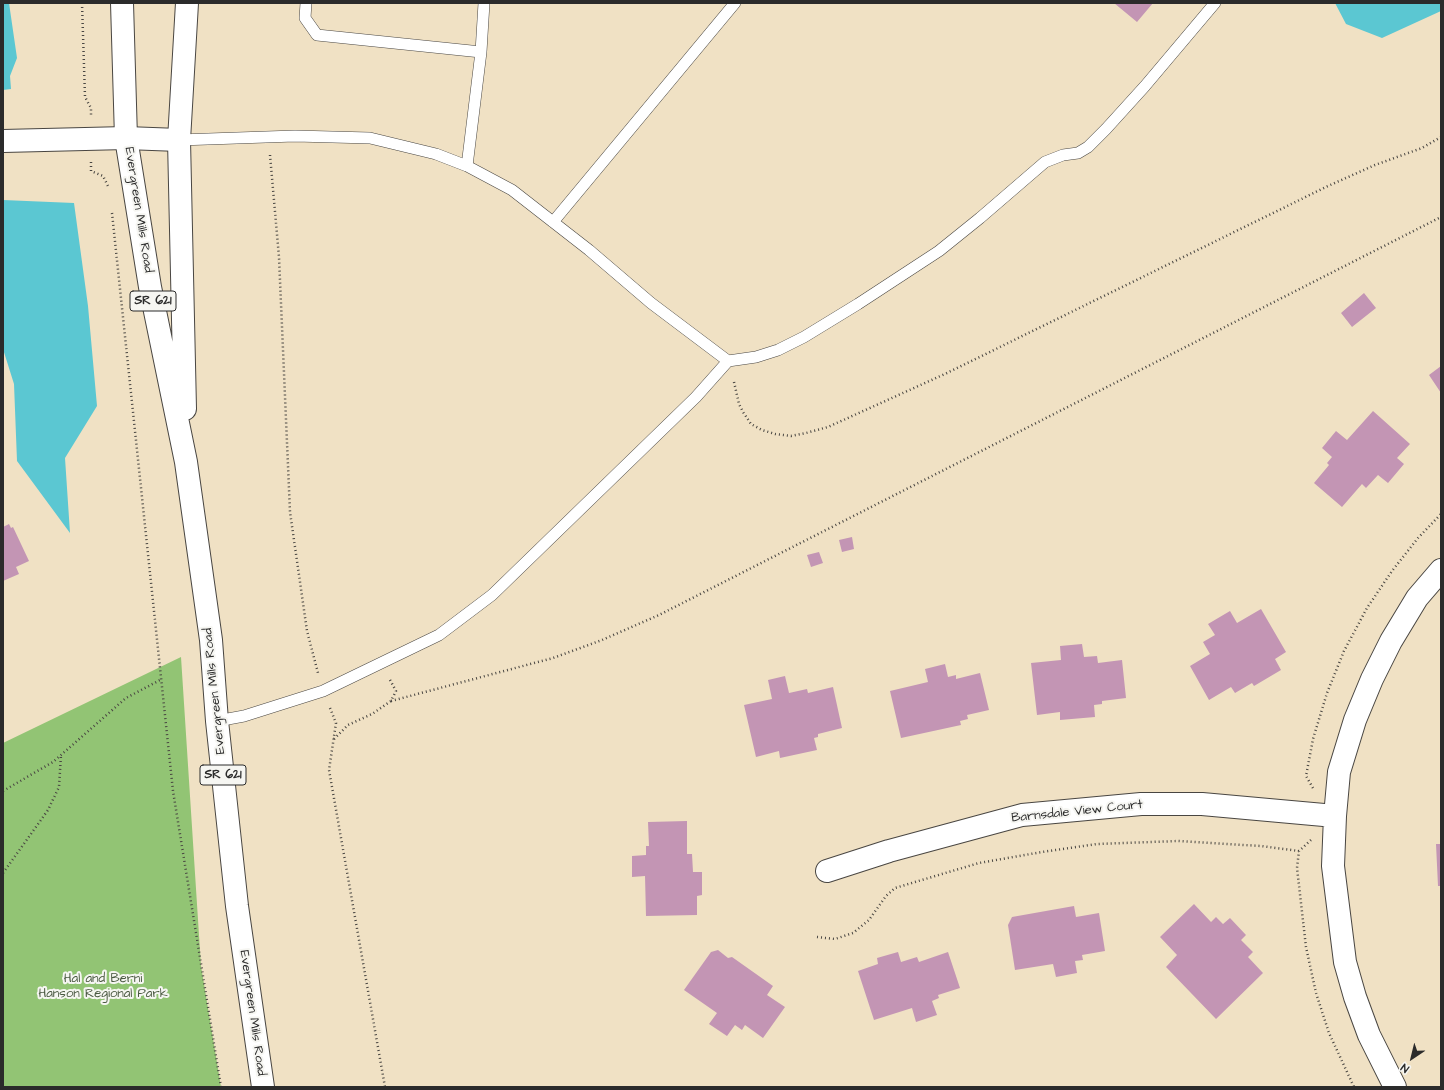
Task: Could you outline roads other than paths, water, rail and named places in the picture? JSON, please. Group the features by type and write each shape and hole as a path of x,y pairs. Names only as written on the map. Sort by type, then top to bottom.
{"main road":[{"name":"Evergreen Mills Road","path":"122,3 126,138 150,288 186,462 211,640 217,721 237,906 263,1087"},
{"name":"Evergreen Mills Road","path":"186,462 180,140 187,3"},
{"path":"3,141 126,138 180,140"},
{"path":"1395,1087 1369,1035 1355,997 1345,962 1333,866 1335,816 1339,772 1355,720 1372,679 1391,641 1417,598 1441,570"},
{"name":"Barnsdale View Court","path":"827,871 889,851 1022,815 1140,804 1195,804 1335,816"}],"lane":[{"path":"306,3 305,18 317,35 480,52"},
{"path":"467,166 484,3"},
{"path":"553,222 735,3"},
{"path":"217,721 244,716 323,691 439,635 492,595 696,397 728,361 756,357 778,350 804,337 939,251 1045,162 1063,155 1078,153 1088,147 1106,130 1145,86 1215,3"},
{"path":"180,140 295,136 370,138 436,154 467,166 512,190 589,250 651,303 728,361"}],"water":[{"path":"3,3 9,3 17,58 10,76 11,89 3,90"},
{"path":"1335,3 1441,3 1441,11 1382,38 1346,24"},
{"path":"3,200 74,203 88,306 97,406 65,458 70,533 17,461 14,384 3,349"}],"park label":[{"name":"Hal and Berni Hanson Regional Park","path":"103,986"}]}
